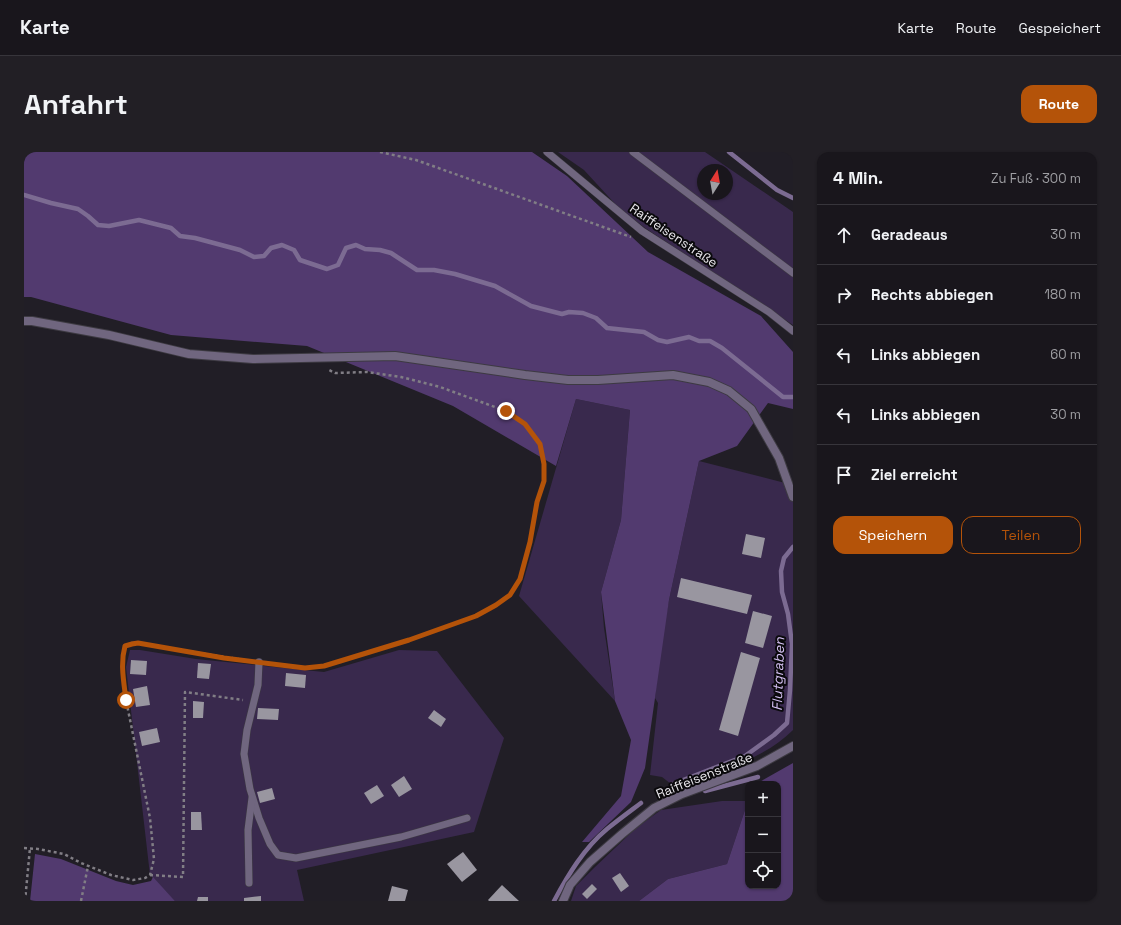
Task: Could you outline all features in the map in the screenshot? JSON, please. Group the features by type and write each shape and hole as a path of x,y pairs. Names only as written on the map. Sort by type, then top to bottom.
{"street":[{"path":"24,321 32,321 109,335 189,354 253,359 395,356 568,380 598,380 673,375 709,382 729,391 751,408 778,458 793,497"},
{"name":"Raiffeisenstraße","path":"563,901 570,885 590,862 654,808 682,794 757,766 793,746"}],"lane":[{"name":"Raiffeisenstraße","path":"547,152 642,231 769,312 793,331"},
{"path":"633,152 793,273"},
{"path":"259,662 258,685 247,730 244,754 252,796 259,818 270,844 278,855 296,858 401,837 467,818"},
{"path":"249,883 248,830 252,796"}],"path":[{"path":"380,152 416,160 632,238"},
{"path":"150,875 154,859 150,818 126,700 122,666 125,646 138,643 305,668 324,666 409,640 476,616 510,595 520,579 530,542 537,502 544,481 544,464 540,444 525,424 506,411 440,387 367,372 335,373 324,367 314,358"},
{"path":"24,848 64,854 111,875 133,880 145,878 150,875 183,877 184,692 254,701"},
{"path":"25,901 30,848"},
{"path":"81,901 88,866"}],"shaded area":[{"path":"24,152 532,152 567,176 648,252 761,316 793,352 793,409 768,403 737,446 699,461 669,600 645,768 631,802 589,842 582,842 621,796 631,740 615,701 601,592 621,520 630,410 576,399 556,466 453,406 307,346 171,335 31,297 24,297"},
{"path":"558,152 705,152 723,164 697,164 697,200 733,200 733,171 793,212 793,325 645,228 618,207 584,170"},
{"path":"576,399 630,410 621,520 601,592 604,628 615,701 519,596"},
{"path":"699,461 789,484 793,501 793,730 781,741 753,758 722,771 675,787 662,777 650,775 658,703 655,698 659,655 669,600"},
{"path":"130,650 140,650 196,659 324,672 399,650 437,651 504,738 474,832 297,870 304,901 175,901 150,875 126,667"},
{"path":"793,763 793,901 639,901 668,879 727,864 745,810 745,889 781,889 781,781 761,781"},
{"path":"722,801 745,801 745,810 727,864 668,879 639,901 571,901 576,886 636,828 661,810"},
{"path":"35,854 61,859 116,881 133,885 151,881 153,877 175,901 30,901"}],"building":[{"path":"746,534 765,538 761,558 742,554"},
{"path":"681,578 752,595 747,614 677,597"},
{"path":"753,611 772,616 763,648 745,643"},
{"path":"741,652 760,658 738,736 719,730"},
{"path":"131,660 147,661 146,675 130,674"},
{"path":"198,663 211,664 209,679 197,678"},
{"path":"286,673 306,675 305,688 285,686"},
{"path":"147,686 150,705 136,707 133,689"},
{"path":"193,701 204,702 203,718 193,718"},
{"path":"258,708 279,709 278,720 257,719"},
{"path":"434,710 446,719 441,727 428,718"},
{"path":"157,728 160,742 142,746 139,732"},
{"path":"404,776 412,789 399,797 391,785"},
{"path":"377,785 384,796 371,804 364,793"},
{"path":"272,788 275,799 260,803 257,792"},
{"path":"191,812 201,812 202,830 191,830"},
{"path":"463,852 477,870 462,882 447,864"},
{"path":"620,873 629,886 621,892 612,878"},
{"path":"592,884 597,889 587,899 582,894"},
{"path":"502,885 519,901 489,901 488,900"},
{"path":"392,886 408,890 405,901 388,901"},
{"path":"261,896 261,901 244,901 244,898"},
{"path":"198,897 208,897 208,901 197,901"}],"waterway":[{"name":"Flutgraben","path":"729,152 777,190 793,198"},
{"path":"24,195 78,209 98,225 109,226 139,220 171,228 180,236 195,238 240,250 254,257 264,256 271,248 282,245 294,250 300,260 327,269 338,265 346,248 356,245 365,249 380,250 391,253 417,270 434,270 455,274 495,286 531,306 562,314 569,312 583,313 596,318 607,328 644,332 658,340 667,342 689,337 699,341 710,341 722,348 783,397 793,397"},
{"name":"Flutgraben","path":"673,784 745,756 774,735 787,723 792,644 788,614 782,592 781,571 784,558 793,547"},
{"path":"705,791 758,777"},
{"name":"Flutgraben","path":"554,901 571,872 591,845 607,829 641,803"}],"route":[{"path":"126,700 122,666 123,654 125,646 132,644 138,643 224,658 305,668 324,666 409,640 476,616 510,595 520,579 530,542 537,502 544,481 544,464 540,444 525,424 506,411"}]}
